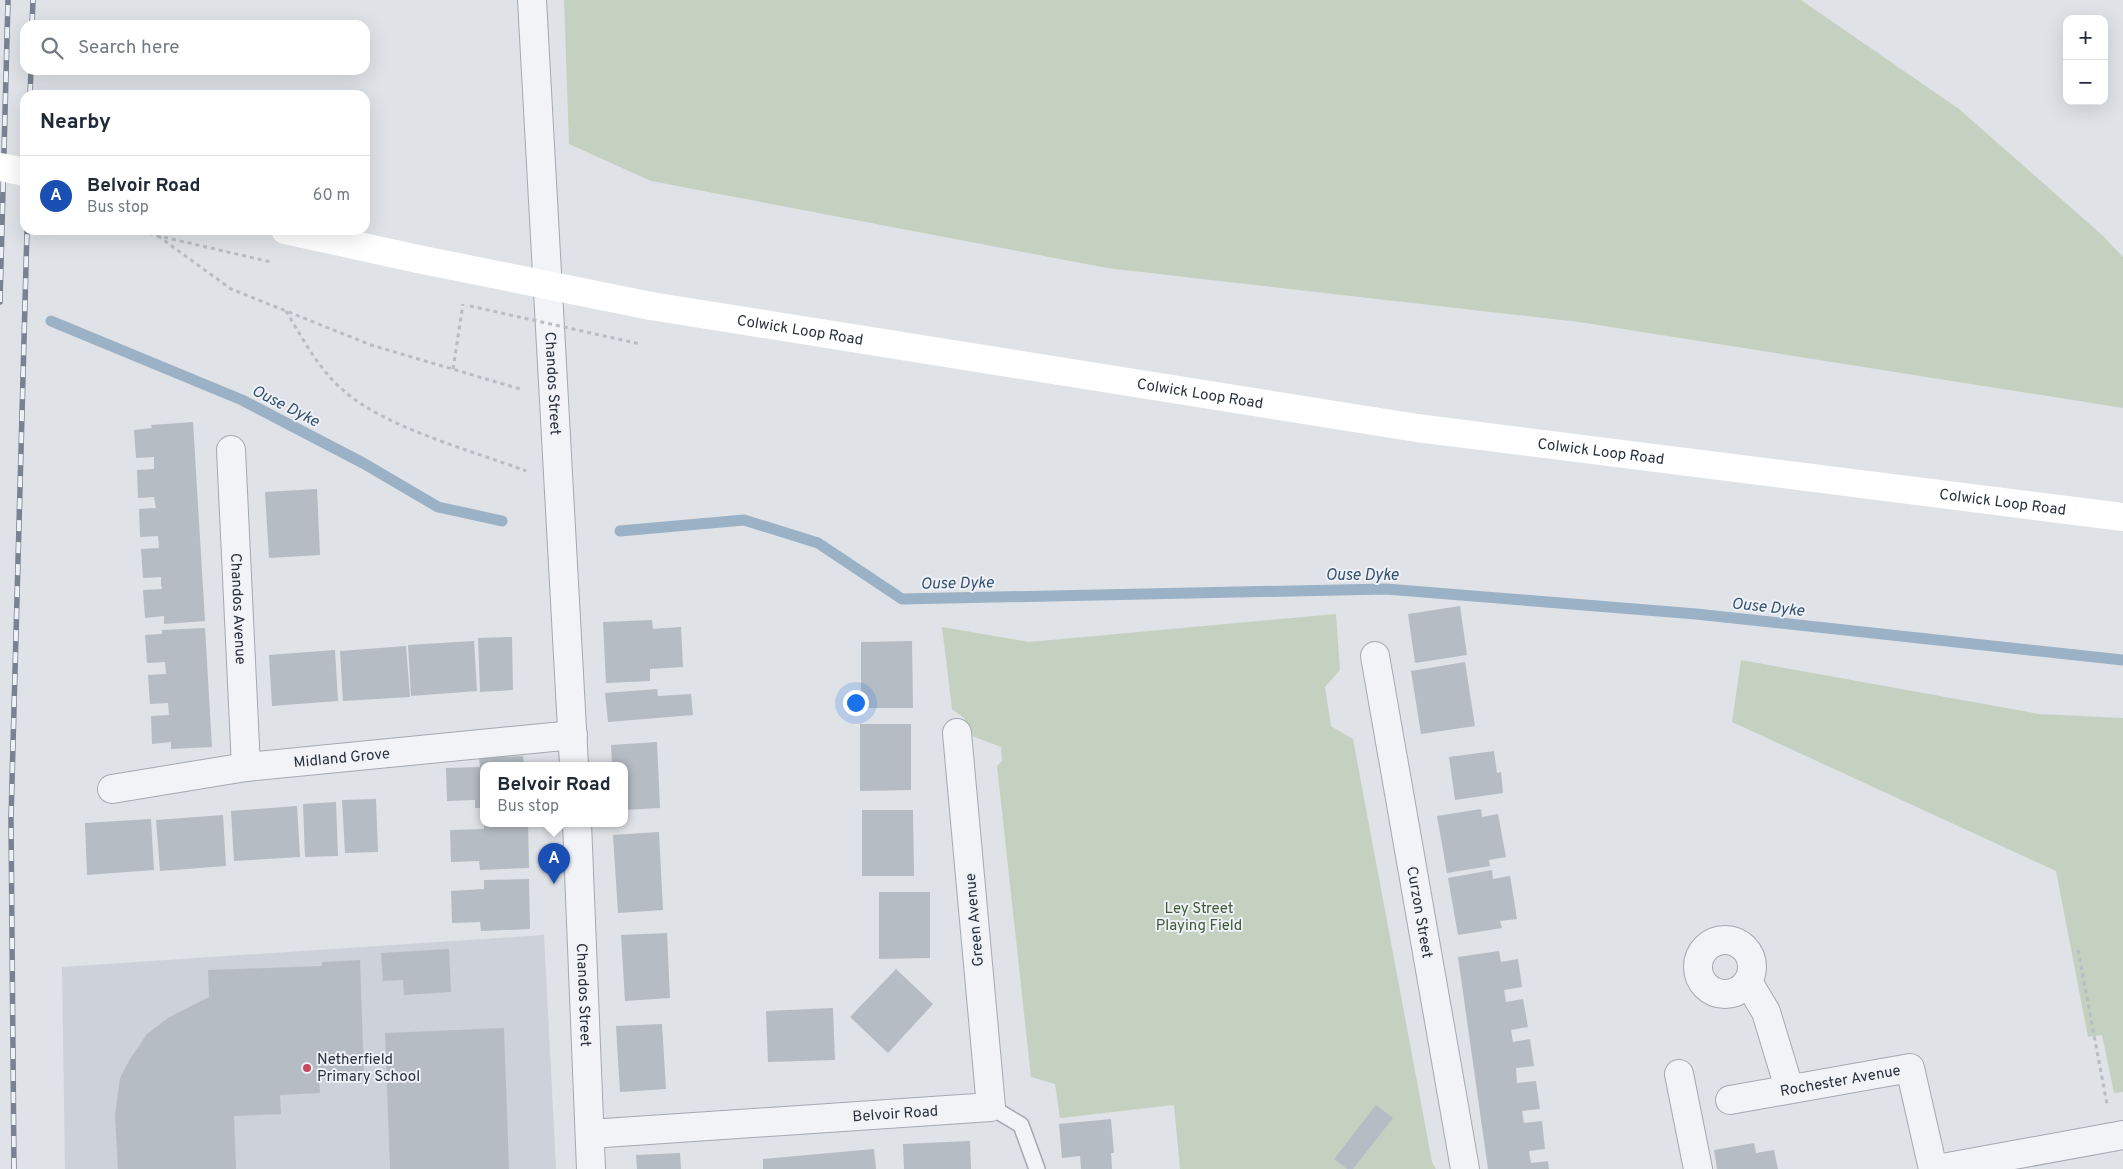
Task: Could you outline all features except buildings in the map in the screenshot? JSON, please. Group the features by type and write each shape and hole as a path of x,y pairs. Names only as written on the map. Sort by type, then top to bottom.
{"main road":[{"path":"0,166 20,171"},
{"name":"Colwick Loop Road","path":"308,235 651,306 1417,428 2123,517"}],"street":[{"name":"Chandos Street","path":"532,0 574,762"},
{"name":"Chandos Avenue","path":"230,450 246,767"},
{"name":"Curzon Street","path":"1375,656 1465,1169"},
{"name":"Green Avenue","path":"957,733 991,1107"},
{"name":"Midland Grove","path":"112,788 246,767 573,735"},
{"name":"Chandos Street","path":"577,827 591,1169"},
{"path":"1748,982 1766,1012 1789,1088"},
{"name":"Rochester Avenue","path":"1730,1100 1910,1068 1933,1169"},
{"path":"1679,1074 1698,1169"},
{"name":"Belvoir Road","path":"590,1134 991,1107"},
{"path":"1937,1169 2118,1136"}],"lane":[{"path":"991,1107 1021,1125 1037,1169"}],"path":[{"path":"154,235 194,245"},
{"path":"158,236 231,289 371,345 554,399"},
{"path":"455,302 640,344"},
{"path":"453,369 463,304"},
{"path":"285,310 317,363 344,392 391,421 559,483"},
{"path":"2078,950 2118,1136"}],"shaded area":[{"name":"Netherfield Primary School","path":"544,935 556,1169 65,1169 62,967"}],"green space":[{"path":"564,0 1801,0 1959,109 2102,235 2123,257 2123,408 1579,322 1107,268 651,181 569,144"},
{"name":"Ley Street Playing Field","path":"1336,614 1340,670 1325,687 1331,726 1353,739 1432,1162 1436,1169 1180,1169 1174,1105 1060,1118 1055,1084 1031,1077 997,766 1002,761 1001,747 972,736 964,718 952,709 942,627 1029,642"},
{"path":"1741,660 2039,714 2123,718 2123,1092 2114,1093 2102,1035 2088,1037 2056,871 1732,722"}],"waterway":[{"name":"Ouse Dyke","path":"51,321 242,400 363,463 438,507 502,521"},
{"name":"Ouse Dyke","path":"620,531 744,520 818,543 902,599 1386,589 1696,614 2123,660"}],"railway":[{"path":"0,302 8,0"},
{"path":"32,20 33,0"},
{"path":"30,90 31,75"},
{"path":"14,1169 11,819 27,235"}],"place":[{"name":"Belvoir Road","path":"554,884"},
{"name":"Netherfield Primary School","path":"307,1068"}]}
